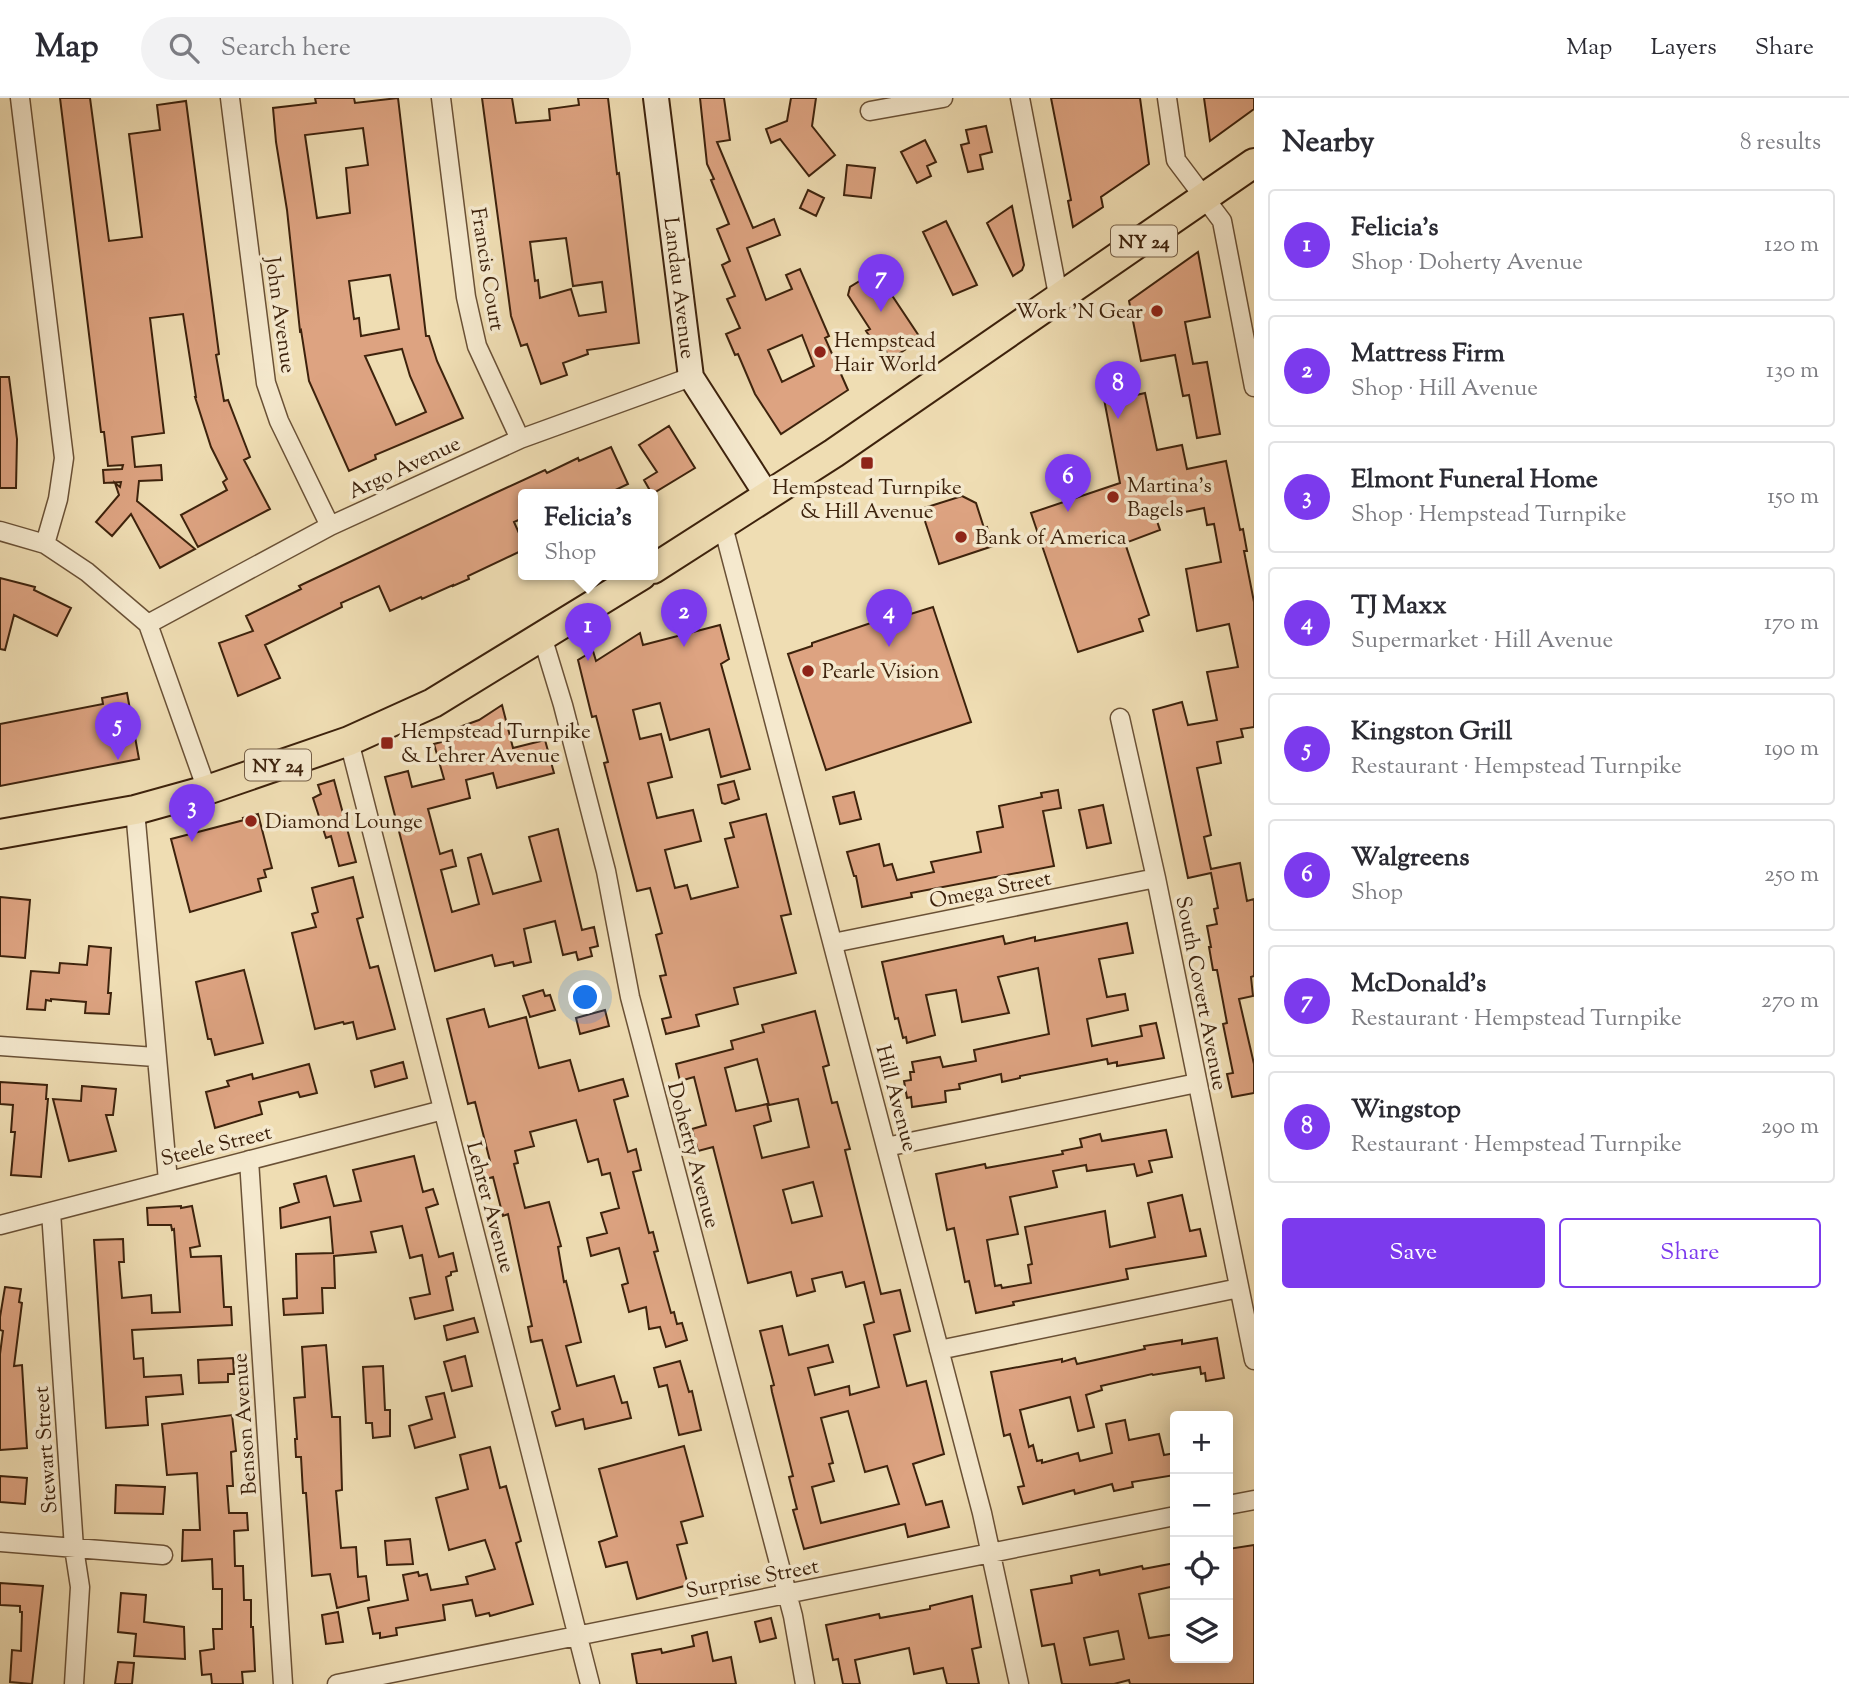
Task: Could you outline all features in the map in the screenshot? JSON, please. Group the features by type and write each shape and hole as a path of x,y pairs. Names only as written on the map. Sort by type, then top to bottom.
{"main road":[{"name":"NY 24","path":"658,566 768,497 1059,300 1254,163"},
{"name":"NY 24","path":"0,834 135,810 206,790 349,741 432,703 634,580"}],"street":[{"path":"20,98 64,458 58,499 46,544"},
{"name":"John Avenue","path":"230,98 266,383 279,421 330,526"},
{"name":"Francis Court","path":"441,98 466,297 477,346 520,439"},
{"name":"Landau Avenue","path":"656,98 691,377 768,497"},
{"path":"870,111 943,98"},
{"path":"1020,98 1059,300"},
{"path":"1167,98 1175,160 1223,221 1254,387"},
{"name":"Argo Avenue","path":"148,625 330,526 520,439 691,377"},
{"name":"Hill Avenue","path":"723,526 982,1513 1019,1684"},
{"path":"0,531 46,544 87,572 148,625 206,790"},
{"name":"Doherty Avenue","path":"542,636 563,705 606,871 630,997 785,1594 793,1616 805,1684"},
{"name":"South Covert Avenue","path":"1120,718 1156,878 1254,1360"},
{"name":"Lehrer Avenue","path":"349,741 590,1684"},
{"path":"135,810 168,1181"},
{"name":"Omega Street","path":"833,943 1156,878"},
{"path":"0,1046 155,1057"},
{"path":"886,1147 1197,1083"},
{"name":"Steele Street","path":"0,1225 443,1110"},
{"name":"Benson Avenue","path":"249,1160 283,1684"},
{"name":"Stewart Street","path":"51,1212 74,1548 80,1587 74,1684"},
{"path":"939,1350 1239,1288"},
{"path":"1233,1504 1254,1500"},
{"name":"Surprise Street","path":"337,1684 379,1680 579,1636 1170,1517"},
{"path":"0,1542 163,1555"}],"building":[{"path":"60,98 90,98 109,241 142,237 129,134 160,130 157,105 186,101 219,354 216,355 224,401 228,400 250,457 244,460 270,509 198,547 181,515 227,490 223,482 227,479 211,447 195,397 183,314 150,318 164,433 132,437 135,467 161,465 162,480 139,481 137,501 195,549 160,568 131,514 112,536 96,522 119,495 115,483 120,487 121,482 104,483 103,470 122,469 123,465 108,466 104,432 101,432"},
{"path":"315,98 354,98 355,103 398,98 426,336 429,336 437,361 463,418 375,455 376,459 349,471 309,381 276,142 273,108 316,103","holes":["363,128 368,165 346,168 350,213 317,218 305,135","390,275 399,329 361,336 359,318 354,319 349,281","402,349 410,376 426,412 396,425 365,356"]},
{"path":"482,98 512,98 516,123 550,120 549,109 579,105 578,98 608,98 639,343 587,350 588,354 563,363 567,375 541,384 527,344 521,346 511,316","holes":["566,238 573,286 602,282 606,312 579,316 571,289 540,298 530,242"]},
{"path":"700,98 724,98 730,140 717,142 753,228 774,219 780,235 747,248 766,300 792,289 786,275 800,269 829,336 825,338 848,390 781,434 755,394 738,354 735,355 726,334 740,328 727,299 735,296 722,265 730,261 717,229 729,224 707,164","holes":["802,335 814,366 782,382 768,350"]},
{"path":"791,98 816,98 812,126 835,155 809,176 780,139 771,143 766,129 787,121"},
{"path":"1051,98 1140,98 1149,164 1101,197 1103,207 1073,227 1068,201 1071,200"},
{"path":"1204,98 1254,98 1254,109 1210,141"},
{"path":"986,126 992,152 980,155 983,169 968,172 961,145 969,143 966,130"},
{"path":"925,140 936,162 927,166 931,176 917,183 901,152"},
{"path":"847,165 875,168 871,198 844,195"},
{"path":"808,190 824,198 816,216 800,208"},
{"path":"1012,206 1024,265 1022,270 1013,276 987,223"},
{"path":"946,221 977,285 953,295 923,232"},
{"path":"1198,252 1210,317 1185,322 1193,364 1207,362 1220,434 1197,438 1189,395 1183,396 1175,355 1141,361 1129,301"},
{"path":"871,274 879,276 921,339 891,359 881,344 877,347 866,331 870,329 848,295 850,287"},
{"path":"0,377 9,377 17,439 16,488 0,488"},
{"path":"1145,393 1157,450 1182,445 1187,469 1226,461 1240,530 1243,529 1247,551 1244,551 1254,602 1254,727 1241,729 1243,737 1217,742 1221,763 1197,768 1211,835 1204,837 1211,869 1240,863 1247,901 1254,899 1254,976 1251,977 1253,996 1239,999 1254,1064 1254,1093 1232,1097 1227,1074 1233,1073 1223,1024 1227,1023 1217,970 1213,970 1207,926 1217,924 1214,909 1218,908 1211,873 1188,878 1153,710 1182,702 1188,725 1217,720 1207,672 1238,667 1229,624 1197,631 1186,569 1221,562 1214,524 1207,525 1204,508 1156,518 1160,530 1125,543 1149,615 1139,619 1143,631 1078,652 1031,513 1120,483 1104,399 1118,395 1119,399"},
{"path":"669,426 695,468 658,490 649,489 644,480 657,472 639,445"},
{"path":"611,447 628,484 618,489 518,489 518,520 514,522 518,531 518,552 468,576 469,579 390,611 379,586 341,603 342,607 265,645 280,678 238,696 219,643 253,631 246,616 301,589 299,586 493,494 545,470 547,473 578,458 579,461"},
{"name":"Bank of America","path":"962,496 976,503 993,546 939,564 921,509"},
{"path":"0,578 35,587 34,590 71,608 57,636 14,615 5,650 0,649"},
{"path":"933,607 971,722 826,770 788,654 900,613 901,617"},
{"path":"720,625 729,659 721,664 750,769 721,777 709,729 670,740 660,703 633,710 640,739 661,734 672,777 648,783 657,818 693,810 701,841 665,850 675,888 687,885 691,899 738,887 725,839 734,837 730,823 766,814 791,914 781,916 796,973 734,988 738,1004 696,1015 699,1026 666,1034 662,1019 671,1017 660,976 666,975 656,935 662,933 650,888 637,891 604,763 608,762 596,716 592,717 578,660 593,651 596,661 640,633 643,645"},
{"path":"127,693 139,759 0,786 0,724 103,704 102,698"},
{"path":"502,705 513,748 545,740 554,773 497,788 493,773 466,780 470,798 428,809 440,854 452,850 456,866 441,870 452,912 479,904 468,858 481,854 493,894 541,881 529,837 558,829 582,930 594,927 598,946 590,948 592,956 578,960 576,952 563,955 555,921 524,929 531,962 495,966 492,955 435,971 385,777 408,771 412,787 444,779 434,744 456,738 454,729 479,720"},
{"path":"334,780 356,862 339,866 331,836 326,838 313,798 321,794 318,785"},
{"path":"734,781 739,799 722,803 718,785"},
{"path":"1058,790 1061,808 1043,811 1054,866 911,893 912,897 862,907 856,876 847,852 879,844 884,866 892,864 897,880 934,872 931,862 981,852 977,832 1003,827 999,806 1042,797 1041,793"},
{"path":"854,792 861,819 840,824 833,797"},
{"path":"1103,805 1111,843 1087,848 1079,810"},
{"path":"258,814 272,868 264,870 266,877 258,879 261,891 190,912 171,839"},
{"path":"353,877 363,917 357,919 370,968 378,966 395,1029 357,1039 353,1022 315,1029 292,933 316,927 312,914 318,912 312,888"},
{"path":"0,897 30,900 25,958 0,956"},
{"path":"1127,923 1133,953 1099,959 1107,997 1125,994 1128,1010 1087,1019 1092,1046 1142,1036 1140,1026 1156,1023 1164,1058 1117,1066 1117,1062 1108,1064 1107,1059 1002,1082 1001,1074 959,1084 960,1089 945,1091 946,1102 912,1107 911,1097 907,1098 904,1081 911,1080 910,1072 914,1072 912,1062 940,1057 943,1067 976,1061 974,1050 1049,1034 1038,968 998,977 1009,1013 962,1022 956,990 926,995 935,1035 907,1043 898,1018 895,1019 882,962 1003,936 1005,944 1035,937 1035,941"},
{"path":"89,946 111,948 109,1014 85,1013 86,1002 51,999 46,1000 45,1010 27,1009 31,971 59,973 60,963 87,965"},
{"path":"244,970 263,1043 215,1055 211,1039 208,1039 196,982"},
{"path":"543,990 545,996 550,995 555,1010 530,1017 523,996"},
{"path":"484,1009 489,1027 526,1017 539,1068 570,1060 579,1091 623,1079 628,1096 614,1100 628,1152 636,1149 641,1170 633,1172 649,1233 653,1232 658,1251 654,1252 671,1313 674,1312 677,1324 682,1323 687,1340 666,1347 660,1327 649,1329 646,1307 629,1312 622,1285 628,1283 619,1248 591,1256 587,1238 607,1233 601,1213 619,1208 610,1173 602,1175 598,1159 588,1162 576,1120 530,1132 534,1146 515,1151 518,1163 514,1164 525,1208 549,1202 561,1246 558,1247 564,1282 566,1281 581,1342 566,1346 577,1386 614,1376 622,1403 627,1402 631,1418 585,1429 583,1419 556,1426 552,1412 560,1409 542,1340 531,1342 528,1327 532,1326 508,1214 503,1216 493,1177 486,1179 482,1163 490,1161 475,1102 468,1104 447,1019"},
{"path":"605,1010 609,1026 580,1034 576,1018"},
{"path":"815,1011 829,1065 823,1067 832,1103 837,1102 850,1149 845,1150 881,1294 900,1290 910,1331 894,1335 907,1386 926,1381 944,1454 913,1464 926,1505 942,1501 949,1527 908,1537 905,1524 804,1549 793,1510 797,1509 789,1477 793,1476 760,1331 782,1326 789,1355 828,1345 833,1362 808,1368 815,1395 849,1386 850,1395 879,1387 864,1325 874,1322 864,1282 846,1287 842,1272 812,1279 815,1291 797,1296 791,1272 748,1283 713,1147 698,1151 692,1129 706,1125 694,1077 680,1081 676,1064 733,1049 731,1041 764,1032 762,1025","holes":["757,1059 769,1105 798,1099 809,1147 762,1158 754,1126 771,1121 767,1104 736,1111 725,1068","813,1182 822,1216 792,1223 783,1190","848,1411 865,1472 887,1466 899,1504 821,1523 812,1487 834,1481 829,1464 833,1463 821,1418"]},
{"path":"403,1062 407,1078 375,1087 371,1071"},
{"path":"309,1064 317,1093 300,1097 298,1092 259,1102 262,1114 215,1128 206,1092 229,1086 227,1081 252,1074 253,1079"},
{"path":"0,1082 47,1085 41,1177 11,1175 15,1132 11,1132 13,1105 0,1104"},
{"path":"82,1086 116,1089 113,1115 106,1115 116,1151 69,1161 53,1099 81,1101"},
{"path":"1166,1130 1172,1157 1149,1161 1152,1172 1137,1176 1134,1164 1087,1171 1086,1165 1053,1171 1057,1187 1010,1197 1018,1234 987,1240 995,1286 1001,1285 1002,1288 1031,1283 1028,1265 1032,1264 1025,1227 1105,1211 1110,1247 1155,1237 1148,1203 1182,1195 1190,1231 1200,1229 1206,1256 1126,1269 1128,1279 1013,1302 1014,1305 976,1313 969,1281 965,1282 954,1228 947,1230 936,1174 985,1164 986,1168 1063,1154 1062,1151 1082,1147 1080,1139 1100,1134 1102,1141"},
{"path":"414,1156 423,1192 433,1189 438,1204 426,1208 439,1257 453,1253 457,1271 446,1277 453,1310 415,1319 410,1298 430,1294 422,1255 410,1258 402,1226 371,1232 376,1252 334,1256 335,1288 322,1288 323,1313 284,1315 283,1299 297,1298 296,1254 333,1253 330,1217 281,1228 280,1208 299,1202 294,1184 326,1176 334,1206 361,1201 353,1170"},
{"path":"192,1206 200,1246 190,1248 191,1257 221,1256 224,1307 231,1307 232,1325 132,1330 134,1359 143,1358 144,1377 181,1375 183,1394 146,1397 148,1425 106,1428 94,1240 123,1239 124,1262 119,1262 122,1298 151,1295 152,1313 180,1312 174,1229 172,1230 171,1225 148,1225 147,1208"},
{"path":"5,1287 21,1289 19,1302 22,1303 14,1366 22,1365 27,1448 0,1450 0,1354 3,1331 0,1330 0,1317"},
{"path":"474,1318 478,1332 447,1340 444,1326"},
{"path":"1217,1338 1224,1378 1206,1381 1205,1373 1201,1374 1200,1367 1152,1374 1101,1386 1102,1390 1086,1395 1094,1427 1078,1431 1070,1397 1020,1410 1029,1447 1033,1445 1037,1461 1042,1460 1042,1463 1078,1453 1080,1461 1112,1453 1106,1424 1125,1420 1129,1440 1159,1434 1164,1455 1170,1454 1170,1476 1132,1482 1133,1487 1114,1491 1112,1484 1075,1494 1074,1490 1023,1504 1018,1487 1024,1486 1010,1434 1004,1436 991,1372 1062,1359 1062,1362 1075,1358 1077,1364 1145,1349 1144,1346 1182,1340 1182,1344"},
{"path":"326,1345 332,1417 340,1417 342,1490 336,1491 341,1548 356,1547 358,1577 366,1576 369,1600 337,1608 330,1574 312,1576 306,1493 303,1493 301,1457 296,1457 295,1439 294,1398 305,1397 302,1347"},
{"path":"465,1356 472,1386 452,1391 444,1362"},
{"path":"233,1358 234,1374 228,1374 228,1382 199,1383 198,1360"},
{"path":"680,1361 689,1392 692,1391 701,1430 679,1435 667,1385 659,1387 654,1368"},
{"path":"383,1366 385,1410 390,1410 390,1436 373,1438 372,1423 366,1423 363,1367"},
{"path":"444,1393 455,1437 415,1448 409,1426 432,1419 426,1397"},
{"path":"232,1415 236,1451 231,1452 233,1486 227,1486 229,1513 247,1513 248,1530 234,1531 235,1566 243,1566 244,1600 251,1600 255,1671 242,1672 243,1684 212,1684 211,1674 202,1675 200,1651 214,1649 213,1629 222,1629 222,1589 213,1589 212,1559 182,1561 183,1530 200,1530 197,1473 167,1475 162,1424"},
{"path":"684,1446 703,1516 681,1522 687,1543 677,1545 688,1585 637,1599 627,1562 606,1567 599,1542 617,1536 599,1469"},
{"path":"490,1447 500,1488 506,1486 521,1541 516,1543 533,1604 490,1616 489,1613 476,1616 472,1600 443,1605 445,1620 396,1628 397,1635 380,1638 380,1633 373,1634 368,1608 408,1600 403,1575 418,1572 419,1576 427,1574 431,1590 468,1584 466,1577 495,1569 485,1540 449,1550 436,1498 468,1489 460,1455"},
{"path":"0,1476 27,1478 25,1504 0,1502"},
{"path":"116,1485 165,1487 163,1514 115,1513"},
{"path":"410,1539 413,1564 387,1565 385,1541"},
{"path":"1254,1545 1254,1684 1130,1684 1129,1680 1114,1684 1062,1684 1054,1644 1042,1646 1031,1590 1072,1583 1071,1576 1099,1570 1100,1575 1142,1566 1143,1569 1170,1564 1170,1587 1139,1594 1149,1638 1170,1635 1170,1663 1233,1663 1233,1548","holes":["1118,1631 1124,1659 1090,1665 1084,1638"]},
{"path":"0,1583 43,1586 32,1684 10,1682 12,1650 21,1651 22,1612 20,1606 0,1605"},
{"path":"121,1593 146,1595 144,1622 184,1627 185,1659 134,1656 136,1634 118,1632"},
{"path":"972,1596 981,1647 972,1649 979,1684 947,1684 943,1668 914,1674 909,1648 855,1660 860,1684 843,1684 838,1659 833,1660 826,1625 879,1614 880,1618 930,1609 930,1606"},
{"path":"338,1612 343,1642 326,1644 322,1615"},
{"path":"771,1618 776,1638 760,1642 755,1622"},
{"path":"707,1632 713,1661 731,1657 736,1684 637,1684 632,1654 661,1649 662,1653 694,1646 692,1636"},
{"path":"118,1662 134,1663 132,1684 115,1684"}],"place":[{"name":"Work 'N Gear","path":"1157,311"},
{"name":"McDonald's","path":"881,312"},
{"name":"Hempstead Hair World","path":"820,352"},
{"name":"Wingstop","path":"1118,419"},
{"name":"Hempstead Turnpike & Hill Avenue","path":"867,463"},
{"name":"Martina’s Bagels","path":"1113,497"},
{"name":"Walgreens","path":"1068,512"},
{"name":"Bank of America","path":"961,537"},
{"name":"Mattress Firm","path":"684,647"},
{"name":"TJ Maxx","path":"889,647"},
{"name":"Felicia’s","path":"588,661"},
{"name":"Pearle Vision","path":"808,671"},
{"name":"Hempstead Turnpike & Lehrer Avenue","path":"387,743"},
{"name":"Kingston Grill","path":"118,760"},
{"name":"Diamond Lounge","path":"251,821"},
{"name":"Elmont Funeral Home","path":"192,842"}]}
